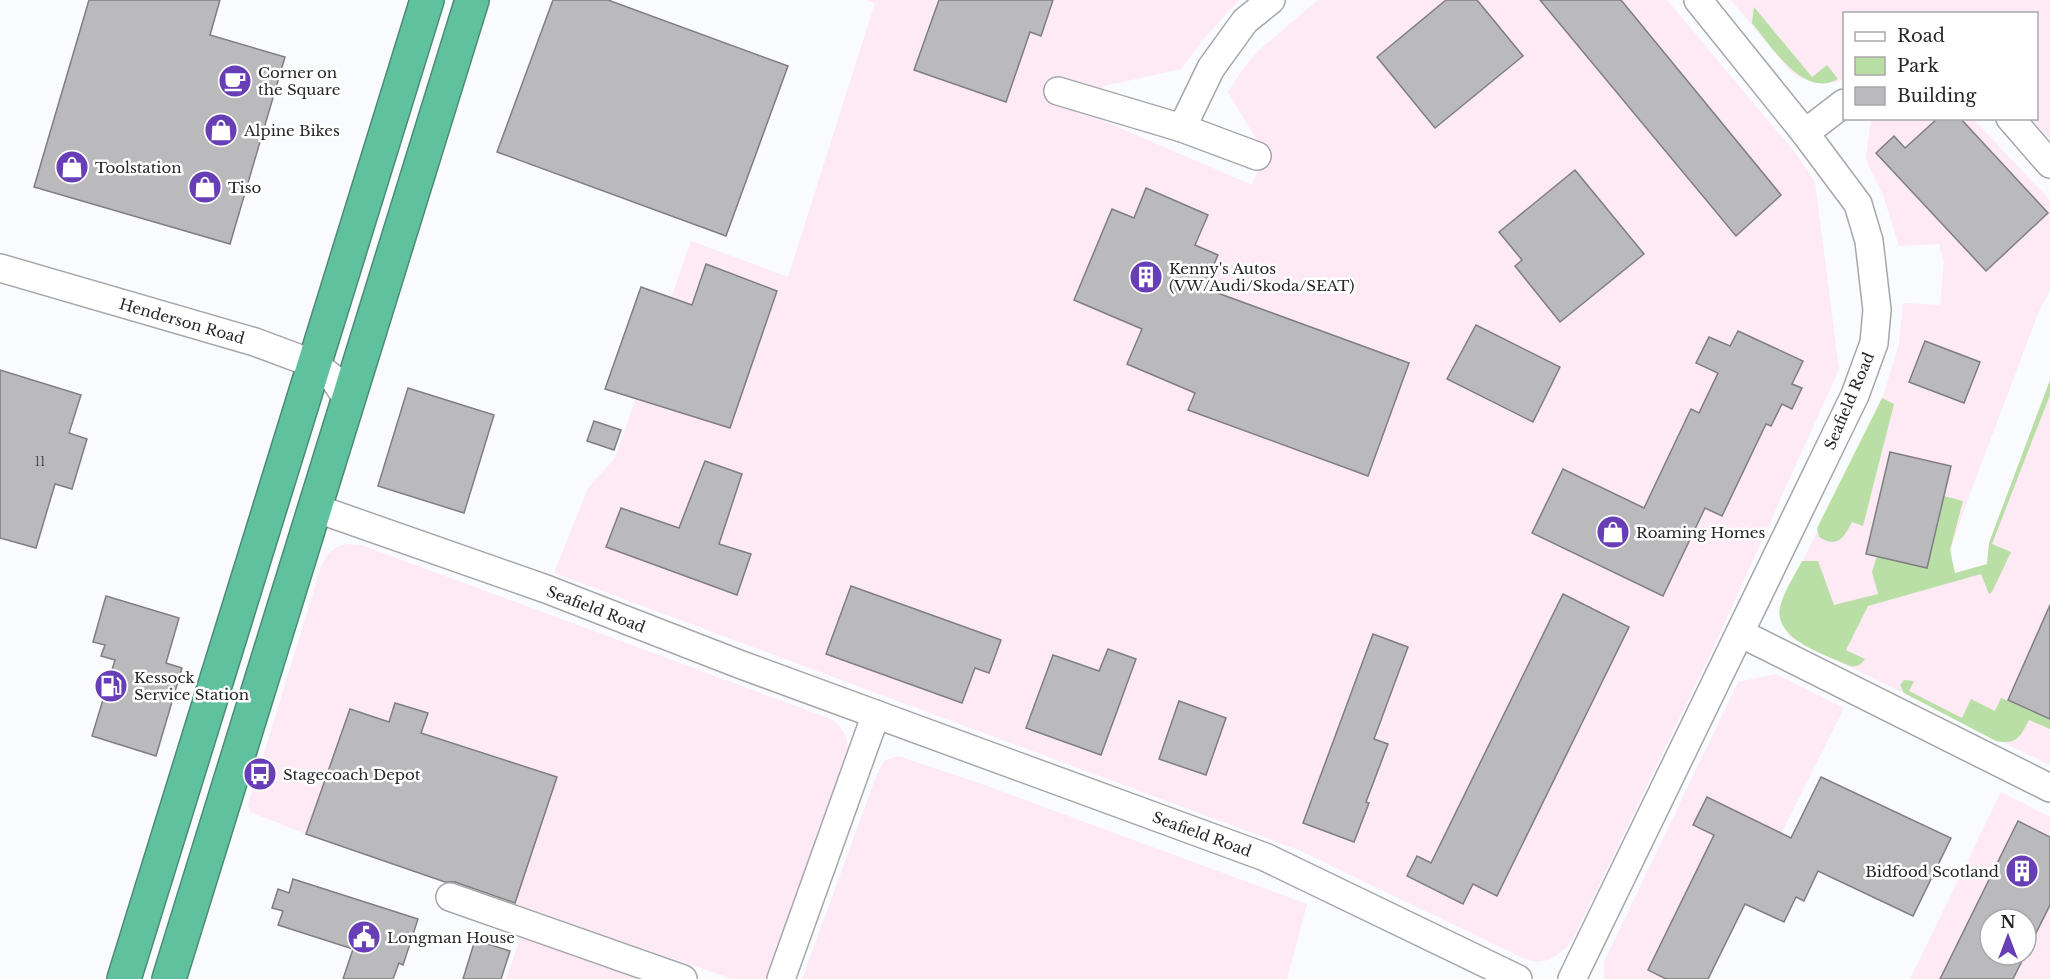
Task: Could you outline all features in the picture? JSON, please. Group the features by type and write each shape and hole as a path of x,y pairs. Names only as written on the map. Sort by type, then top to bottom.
{"highway":[{"path":"124,979 427,0"},
{"path":"169,979 472,0"}],"street":[{"path":"1182,128 1211,68 1245,21 1271,0"},
{"name":"Seafield Road","path":"1572,979 1855,394 1874,343 1877,310 1874,278 1869,241 1858,204 1805,133 1698,0"},
{"path":"1058,91 1182,128 1257,156"},
{"path":"1805,133 1843,105"},
{"path":"2012,120 2050,164"},
{"name":"Henderson Road","path":"0,268 255,342 314,364 334,379 348,400"},
{"name":"Seafield Road","path":"315,508 546,590 1265,857 1518,979"},
{"path":"1740,633 2050,788"},
{"path":"781,979 876,714"},
{"path":"450,897 683,979"}],"shaded area":[{"path":"866,0 1239,0 1201,42 1181,69 1104,86 1094,117 1252,185 1265,154 1228,92 1259,50 1318,0 1667,0 1797,155 1815,182 1839,369 1713,649 1573,939 1557,955 1537,962 1525,959 1301,851 554,573 588,488 615,458 691,241 788,277 875,3"},
{"path":"1731,0 2050,0 2050,139 2032,120 2038,120 2038,12 1843,12 1843,79 1820,83 1800,78 1790,71"},
{"path":"1871,120 1974,120 2050,200 2050,291 2039,311 1968,499 1952,545 1951,559 1955,573 1987,564 1989,543 2050,380 2050,765 1793,639 1788,635 1779,614 1782,603 1883,397 1899,344 1903,303 1940,305 1944,262 1939,244 1899,246 1883,195 1866,156"},
{"path":"347,544 361,545 594,631 833,720 840,727 846,736 848,748 846,759 770,975 766,979 733,979 306,834 250,812 248,805 322,564 328,554 337,547"},
{"path":"1776,674 1844,708 1709,979 1604,979 1604,962 1738,682"},
{"path":"898,756 979,783 1307,904 1287,979 802,979 877,774 884,761"},
{"path":"2001,792 2050,817 2050,979 1910,979"},
{"path":"521,936 640,979 506,979"}],"green space":[{"path":"1754,7 1812,77 1827,65 1838,79 1825,83 1813,82 1789,67 1752,23"},
{"path":"2050,380 2050,395 1992,544 2011,552 1992,592 1989,594 1981,574 1868,606 1846,650 1865,659 1857,666 1850,666 1804,645 1785,629 1780,619 1780,607 1802,561 1818,561 1834,605 1878,594 1872,572 1877,556 1927,568 1944,496 1963,501 1950,550 1955,573 1987,564 1989,543"},
{"path":"1882,398 1894,404 1863,526 1852,522 1840,540 1831,542 1819,537 1817,528"},
{"path":"1904,680 1914,681 1909,691 1962,718 1971,699 1995,711 2001,698 2050,719 2050,729 2029,720 2023,731 2013,741 1996,741 1904,693 1900,685"}],"building":[{"path":"89,0 220,0 210,35 285,57 230,244 34,187"},
{"path":"553,0 608,0 788,66 726,236 497,152"},
{"path":"939,0 1053,0 1041,36 1030,32 1006,102 914,70"},
{"path":"1446,0 1477,0 1523,56 1435,128 1377,57"},
{"path":"1540,0 1621,0 1781,195 1736,236"},
{"path":"1936,120 1962,120 2048,213 1986,271 1876,153 1894,136 1905,148"},
{"path":"1575,170 1644,254 1560,322 1515,266 1522,260 1499,232"},
{"path":"1146,188 1208,215 1195,245 1218,255 1204,288 1409,363 1368,476 1188,410 1195,393 1127,364 1142,329 1074,300 1112,209 1134,218"},
{"path":"706,264 777,291 730,428 605,389 641,287 692,305"},
{"path":"1476,325 1560,367 1533,422 1447,379"},
{"path":"1738,331 1803,361 1792,384 1802,388 1792,409 1782,404 1771,426 1766,424 1722,516 1705,508 1663,596 1532,533 1563,469 1644,508 1691,409 1699,413 1718,373 1696,363 1709,337 1730,346"},
{"path":"1925,341 1980,362 1964,403 1909,382"},
{"path":"0,370 81,395 69,433 87,439 72,489 55,484 36,548 0,538"},
{"path":"408,388 494,415 464,513 378,486"},
{"path":"594,421 621,430 614,450 587,441"},
{"path":"1890,452 1951,466 1927,568 1866,554"},
{"path":"705,461 742,474 719,544 751,554 737,595 606,547 621,508 679,528"},
{"path":"851,586 1001,640 989,673 975,668 962,703 826,654"},
{"path":"1563,594 1629,627 1497,896 1473,884 1463,904 1407,876 1417,856 1431,863"},
{"path":"106,596 179,618 166,663 182,668 156,756 92,736 115,660 101,656 105,645 93,642"},
{"path":"2050,605 2050,719 2008,700"},
{"path":"1373,634 1408,647 1374,739 1388,744 1354,842 1303,823"},
{"path":"1108,649 1136,659 1101,755 1026,728 1053,655 1099,671"},
{"path":"1179,701 1226,718 1206,775 1159,759"},
{"path":"395,703 428,713 421,733 557,777 515,903 455,882 445,882 306,834 350,709 389,722"},
{"path":"1821,777 1951,838 1913,916 1818,871 1804,901 1796,897 1784,922 1745,904 1708,979 1666,979 1648,970 1714,835 1693,825 1707,797 1791,838"},
{"name":"Bidfood Scotland","path":"2018,821 2050,837 2050,905 2038,929 2038,907 1978,907 1978,967 2019,967 2013,979 1940,979"},
{"name":"Longman House","path":"293,879 418,919 403,965 399,963 393,979 343,979 353,949 278,925 283,911 272,908 278,889 289,893"},
{"path":"475,940 510,951 501,979 463,979"}],"place":[{"name":"Corner on the Square","path":"235,81"},
{"name":"Alpine Bikes","path":"221,130"},
{"name":"Toolstation","path":"72,167"},
{"name":"Tiso","path":"205,187"},
{"name":"Kenny's Autos (VW/Audi/Skoda/SEAT)","path":"1146,277"},
{"name":"Roaming Homes","path":"1613,532"},
{"name":"Kessock Service Station","path":"111,686"},
{"name":"Stagecoach Depot","path":"260,774"},
{"name":"Bidfood Scotland","path":"2022,871"},
{"name":"Longman House","path":"364,937"}]}
